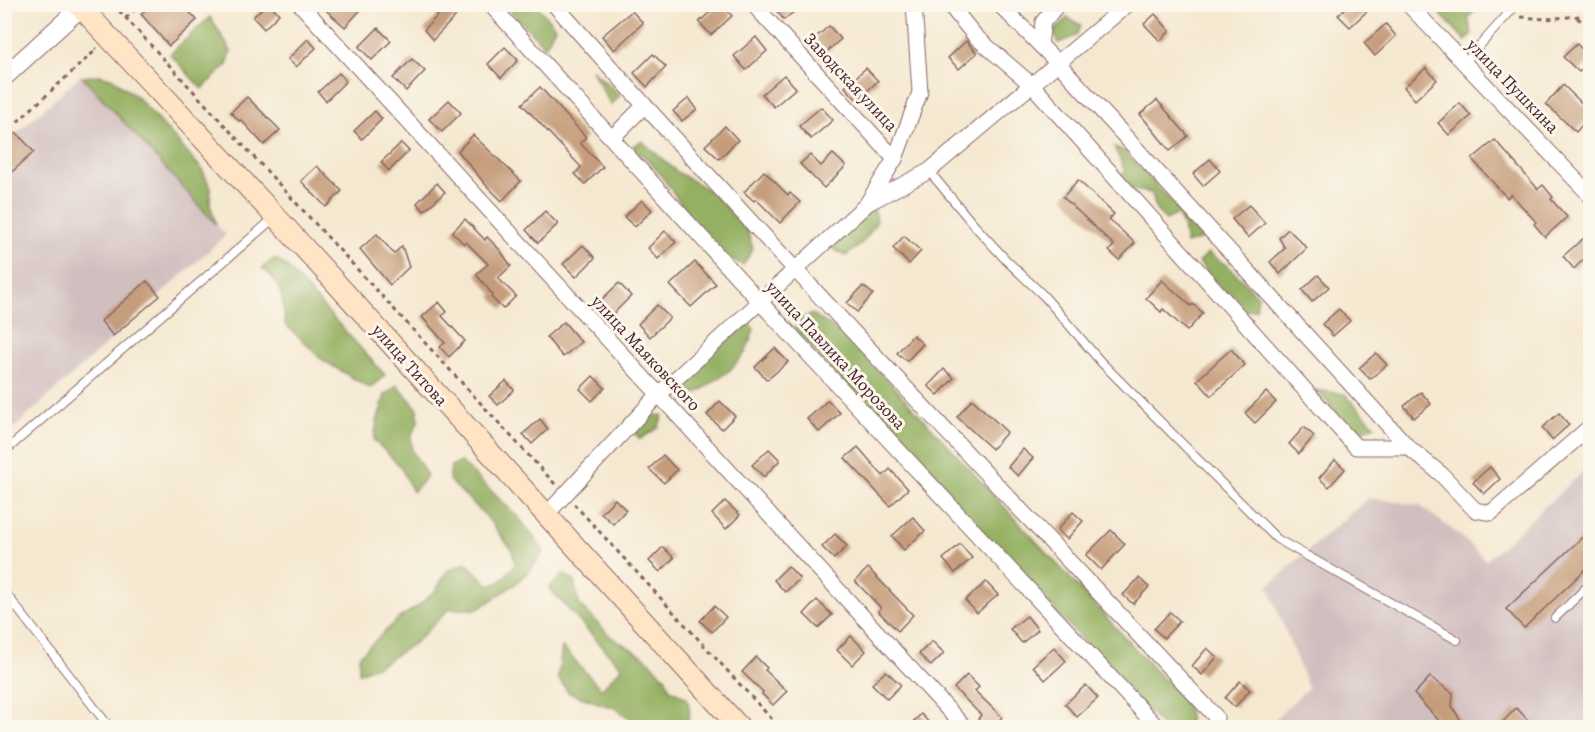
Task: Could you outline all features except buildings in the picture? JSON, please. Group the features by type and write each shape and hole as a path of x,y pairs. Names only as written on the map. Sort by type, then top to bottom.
{"main road":[{"name":"улица Титова","path":"81,5 740,728"}],"street":[{"name":"улица Маяковского","path":"300,4 965,728"},
{"name":"улица Павлика Морозова","path":"490,4 760,302 1158,728"},
{"name":"улица Павлика Морозова","path":"554,4 795,270 1216,717 1215,728"},
{"name":"Заводская улица","path":"753,4 895,159"},
{"path":"546,515 658,395 868,202 895,159 920,92 914,4"},
{"path":"949,4 976,37 1033,86 1356,447 1408,447"},
{"path":"999,4 1059,64 1408,447 1441,474 1475,510 1491,513 1590,427"},
{"path":"1040,45 1043,22 1058,4"},
{"path":"868,202 929,171 1128,4"},
{"name":"улица Пушкина","path":"1408,4 1590,195"},
{"path":"4,77 81,5"},
{"path":"612,138 644,106"}],"lane":[{"path":"1464,63 1517,4"},
{"path":"929,171 973,224 1044,296 1101,362 1277,539 1457,640"},
{"path":"4,452 276,217"},
{"path":"1555,618 1590,584"},
{"path":"4,591 110,728"}],"path":[{"path":"113,4 780,728"},
{"path":"126,18 140,4"},
{"path":"1507,16 1546,19 1590,15"},
{"path":"1576,17 1590,26"},
{"path":"4,134 97,49"}],"shaded area":[{"path":"81,75 226,235 5,436 5,144"},
{"path":"1590,465 1590,727 1266,728 1308,688 1268,586 1368,498 1419,505 1462,537 1486,561"}],"green space":[{"path":"505,5 536,5 539,8 555,27 545,47"},
{"path":"1432,5 1480,5 1468,18 1472,33 1466,41"},
{"path":"210,17 231,51 227,65 202,89 170,54"},
{"path":"1067,18 1081,25 1076,36 1058,43 1054,32"},
{"path":"591,69 620,95 611,105"},
{"path":"100,75 113,79 138,98 201,168 211,188 210,204 216,224 83,77"},
{"path":"642,141 677,172 710,191 747,230 753,249 743,265 728,257 715,246 692,219 661,175 632,147"},
{"path":"1114,147 1124,151 1205,238 1186,244 1183,225 1177,214 1166,220 1156,210 1152,193 1134,190 1119,175 1126,173"},
{"path":"874,209 877,220 860,245 845,256 832,248 848,223 859,215"},
{"path":"1208,253 1229,267 1258,296 1256,309 1244,311 1229,299 1199,262"},
{"path":"274,259 285,265 385,375 370,388 324,361 285,324 281,293 274,280 262,268"},
{"path":"812,314 858,348 1164,680 1172,682 1188,709 1188,727 1163,727 822,360 795,328 801,319"},
{"path":"749,322 754,330 745,353 730,370 697,393 680,394 709,346 734,324"},
{"path":"397,385 418,409 418,422 411,436 412,451 427,476 413,492 400,466 374,440 385,395"},
{"path":"1316,390 1345,394 1375,426 1355,433"},
{"path":"663,415 658,428 640,439 634,432 648,416"},
{"path":"461,462 519,518 544,551 532,568 514,585 478,609 449,609 416,642 385,662 359,673 359,656 399,618 417,607 436,590 447,571 466,563 489,585 500,582 515,565 512,550 486,516 449,480 451,466"},
{"path":"564,574 574,581 579,604 611,637 645,657 665,677 670,689 687,698 690,714 684,727 639,727 617,709 569,693 558,678 562,647 601,689 622,668 549,588"}]}
